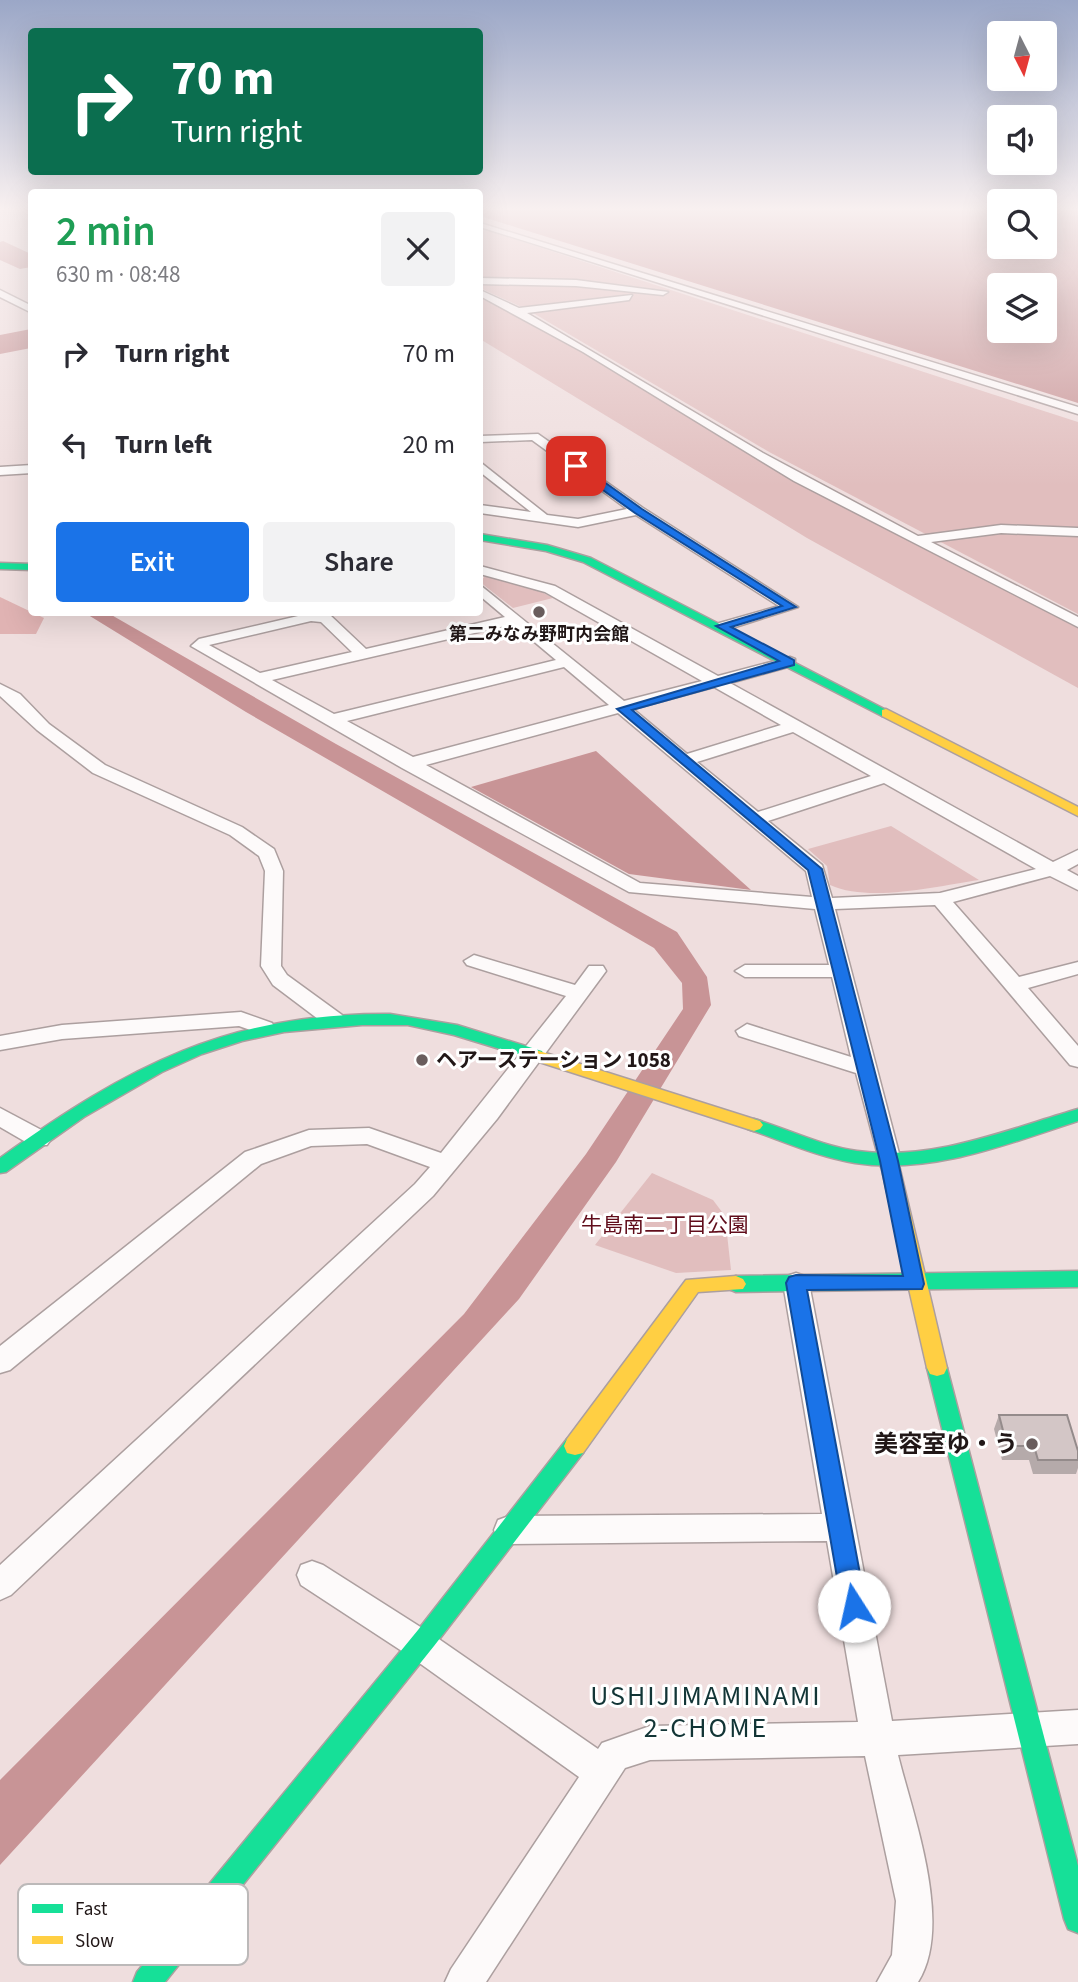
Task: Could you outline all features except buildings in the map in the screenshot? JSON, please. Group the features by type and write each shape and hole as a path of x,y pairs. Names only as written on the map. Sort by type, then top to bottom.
{"street":[{"path":"496,300 519,311 760,457 1078,623"},
{"path":"519,311 605,300"},
{"path":"721,300 1078,411"},
{"path":"483,439 534,436 638,511 791,607 721,626"},
{"path":"483,468 543,515"},
{"path":"0,471 28,469"},
{"path":"483,509 543,515 578,523 638,511"},
{"path":"919,540 1001,529 1078,532"},
{"path":"483,537 547,548 587,560 721,626 1078,812"},
{"path":"0,566 28,567"},
{"path":"483,571 551,589 1078,884"},
{"path":"483,592 815,869 889,1161 915,1284 1078,1919"},
{"path":"363,654 325,618 311,617 204,642 199,646 636,888 824,904 940,899 1052,870 1078,856"},
{"path":"256,679 515,619"},
{"path":"331,720 567,662"},
{"path":"408,764 623,709 790,662"},
{"path":"0,689 14,696 43,727 99,769 236,831 267,853 274,872 271,966 279,980 334,1020"},
{"path":"684,760 794,726"},
{"path":"755,819 885,777"},
{"path":"940,899 1078,1060"},
{"path":"474,961 580,993"},
{"path":"1015,985 1078,968"},
{"path":"0,1585 424,1190 533,1056 596,971"},
{"path":"745,971 841,971"},
{"path":"0,1043 62,1032 241,1019 264,1028"},
{"path":"0,1167 136,1074 201,1046 264,1028 334,1020 407,1020 471,1034 856,1157 889,1161 941,1154 1078,1115"},
{"path":"747,1031 866,1069"},
{"path":"0,1116 38,1139"},
{"path":"0,1362 253,1158 309,1138 369,1136 446,1164"},
{"path":"227,1884 422,1646 610,1402 693,1285 915,1284 1078,1279"},
{"path":"796,1283 878,1739 914,1901 910,1960 896,1982"},
{"path":"509,1530 840,1527"},
{"path":"312,1575 422,1646 603,1773"},
{"path":"464,1982 614,1755 650,1743 878,1739 1078,1727"},
{"path":"147,1982 161,1965"}],"green space":[{"path":"483,300 490,300 568,342 757,458 1078,628 1078,688 807,538 483,341"},
{"path":"507,300 703,300 1078,422 1078,614 771,453 528,310"},
{"path":"486,575 536,589 553,598 513,608 483,584"},
{"path":"891,826 979,880 904,892 864,893 846,890 830,885 827,866 808,849"},
{"name":"牛島南二丁目公園","path":"652,1173 713,1200 725,1216 731,1270 676,1273 595,1245"}],"shaded area":[{"path":"750,300 987,300 987,343 1057,343 1057,300 1078,300 1078,403"},
{"path":"28,330 28,349 0,354 0,335"},
{"path":"0,597 28,610 28,616 44,618 36,634 0,634"},
{"path":"90,616 113,616 336,744 677,932 707,977 711,1005 616,1162 519,1299 0,1865 0,1780 464,1314 586,1154 683,1009 682,983 654,948 246,712"},
{"path":"596,751 751,890 629,874 471,787"}],"traffic: fast":[{"path":"483,537 547,548 587,560 886,713"},
{"path":"0,566 28,567"},
{"path":"0,1167 78,1112 156,1068 196,1050 239,1036 284,1026 362,1019 408,1020 457,1030 536,1055"},
{"path":"754,1125 831,1151 857,1157 885,1159 913,1158 969,1148 1078,1115"},
{"path":"736,1284 1078,1279"},
{"path":"937,1368 1078,1919"},
{"path":"226,1884 426,1638 575,1446"},
{"path":"147,1982 161,1965"}],"traffic: slow":[{"path":"886,713 1078,812"},
{"path":"536,1055 754,1125"},
{"path":"889,1161 937,1368"},
{"path":"575,1446 693,1285 736,1284"}],"place":[{"name":"第二みなみ野町内会館","path":"539,612"},
{"name":"ヘアーステーション 1058","path":"422,1060"},
{"name":"美容室ゆ・う","path":"1032,1444"}],"district":[{"name":"USHIJIMAMINAMI 2-CHOME","path":"706,1712"}],"route":[{"path":"576,466 638,511 791,607 721,626 790,662 623,709 815,869 889,1161 915,1284 796,1283 854,1606"}]}
